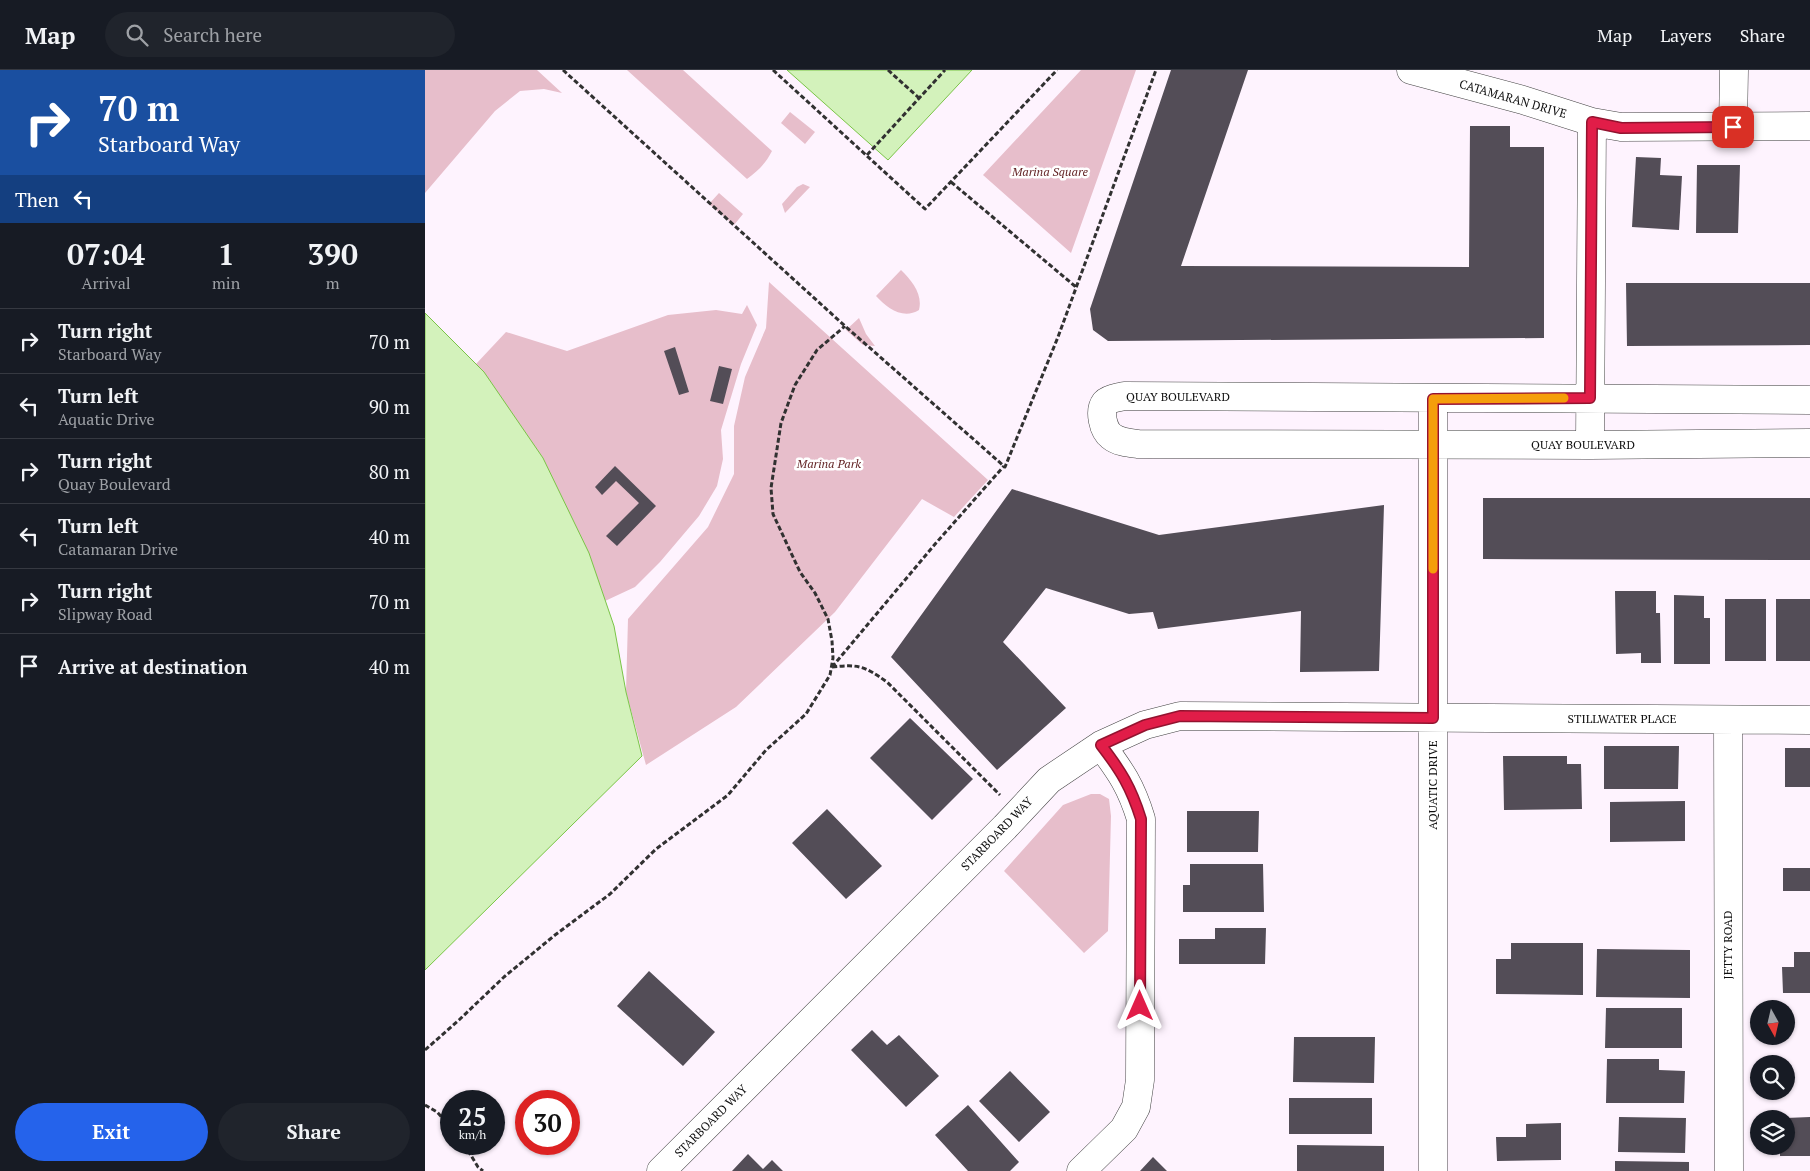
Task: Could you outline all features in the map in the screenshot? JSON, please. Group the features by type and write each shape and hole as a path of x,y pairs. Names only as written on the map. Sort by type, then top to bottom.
{"street":[{"name":"CATAMARAN DRIVE","path":"1411,70 1523,100 1592,122 1621,128 1810,126"},
{"path":"1733,70 1733,127"},
{"path":"1590,445 1592,122"},
{"name":"QUAY BOULEVARD","path":"1810,400 1123,396 1110,399 1104,404 1102,412 1106,430 1111,437 1132,444 1810,444"},
{"name":"AQUATIC DRIVE","path":"1433,399 1433,1171"},
{"name":"STARBOARD WAY","path":"661,1171 1019,813 1049,780 1101,745 1145,725 1180,716 1433,718"},
{"name":"STILLWATER PLACE","path":"1433,718 1810,720"},
{"name":"JETTY ROAD","path":"1727,720 1729,1171"},
{"path":"1081,1171 1124,1129 1136,1106 1140,1080 1141,819 1133,794 1122,772 1101,745"}],"path":[{"path":"563,70 845,326 1004,466"},
{"path":"773,70 925,209 1057,70"},
{"path":"888,70 919,98"},
{"path":"867,155 945,70"},
{"path":"831,667 935,543 1004,466 1058,336 1156,70"},
{"path":"951,182 1076,287"},
{"path":"425,1050 533,953 610,894 655,849 728,795 766,750 806,714 830,675 833,658 828,620 815,593 800,572 785,542 773,514 771,488 781,423 795,385 817,350 845,326"},
{"path":"831,667 853,665 872,671 887,682 1019,813"},
{"path":"425,1105 440,1115"},
{"path":"471,1155 478,1167 483,1171"}],"green space":[{"path":"425,70 537,70 562,93 544,89 520,91 495,111 425,193"},
{"path":"627,70 683,70 772,151 770,155 755,173 747,179"},
{"name":"Marina Square","path":"1081,70 1136,70 1071,253 983,175"},
{"path":"790,112 815,132 805,144 781,123"},
{"path":"803,184 810,187 785,213 782,204 797,187"},
{"path":"719,193 743,214 734,225 709,204"},
{"path":"901,270 913,283 918,293 919,310 913,313 907,314 896,311 885,305 876,296"},
{"name":"Marina Park","path":"769,282 988,480 954,517 922,499 835,612 736,707 646,765 626,692 628,619 708,527 734,474 734,426 745,377 766,328"},
{"path":"747,305 757,325 741,364 721,430 723,459 717,486 699,516 660,562 635,587 605,601 583,541 476,364 506,332 567,351 668,315 716,310 742,314"},
{"path":"859,318 866,334 875,346 863,345 846,330"},
{"path":"1091,794 1100,794 1109,799 1111,816 1108,931 1084,953 1004,871 1063,805"}],"shaded area":[{"path":"787,70 972,70 888,160"},
{"path":"425,313 484,372 543,458 589,553 614,626 626,692 642,756 425,970"}],"building":[{"path":"1171,70 1248,70 1181,266 1469,267 1470,126 1510,126 1510,147 1544,147 1544,338 1108,341 1093,330 1090,309"},
{"path":"1636,157 1661,158 1660,175 1682,176 1679,230 1632,227"},
{"path":"1697,165 1740,165 1738,233 1696,233"},
{"path":"1626,283 1810,283 1810,345 1627,346"},
{"path":"675,347 689,392 679,395 664,351"},
{"path":"719,366 732,369 723,404 710,401"},
{"path":"615,466 656,506 617,546 606,536 639,503 616,481 602,495 595,487"},
{"path":"1012,489 1159,535 1384,505 1379,671 1300,672 1301,611 1158,629 1153,612 1129,614 1046,588 1003,642 1066,708 997,770 891,657"},
{"path":"1483,498 1810,498 1810,560 1483,559"},
{"path":"1615,591 1656,591 1656,613 1660,613 1661,663 1641,663 1641,653 1616,654"},
{"path":"1674,595 1704,596 1704,618 1710,618 1710,664 1674,664"},
{"path":"1725,599 1766,599 1766,661 1725,661"},
{"path":"1776,599 1810,599 1810,661 1776,661"},
{"path":"910,718 973,779 932,820 870,758"},
{"path":"1604,746 1679,746 1678,789 1604,789"},
{"path":"1785,748 1810,748 1810,787 1785,787"},
{"path":"1503,756 1567,756 1567,764 1581,764 1582,809 1504,810"},
{"path":"1685,801 1685,841 1610,842 1610,802"},
{"path":"827,809 882,866 846,899 792,843"},
{"path":"1187,811 1259,811 1258,852 1187,852"},
{"path":"1190,864 1263,864 1264,912 1183,912 1183,885 1190,885"},
{"path":"1783,868 1810,868 1810,891 1783,891"},
{"path":"1215,928 1266,928 1265,964 1179,964 1179,939 1215,939"},
{"path":"1511,943 1583,943 1583,995 1496,994 1496,959 1511,959"},
{"path":"1597,949 1690,950 1690,998 1596,997"},
{"path":"1794,952 1810,952 1810,993 1783,993 1782,967 1794,967"},
{"path":"649,971 715,1032 683,1066 617,1006"},
{"path":"1606,1008 1682,1008 1682,1048 1605,1048"},
{"path":"872,1030 887,1045 899,1035 939,1076 906,1107 851,1050"},
{"path":"1294,1037 1375,1037 1374,1083 1293,1082"},
{"path":"1607,1059 1659,1059 1659,1070 1685,1071 1684,1103 1606,1103"},
{"path":"1010,1071 1050,1112 1019,1142 979,1101"},
{"path":"1289,1098 1372,1098 1372,1134 1289,1134"},
{"path":"968,1105 1019,1162 1010,1171 968,1171 935,1135"},
{"path":"1619,1117 1686,1118 1685,1153 1618,1152"},
{"path":"1810,1117 1810,1156 1780,1156 1795,1155 1795,1118"},
{"path":"1561,1123 1561,1160 1497,1161 1496,1137 1526,1137 1526,1124"},
{"path":"1297,1145 1384,1146 1384,1171 1297,1171"},
{"path":"748,1154 763,1169 772,1160 783,1171 732,1171"},
{"path":"1153,1157 1167,1171 1140,1171"},
{"path":"1615,1161 1689,1162 1689,1171 1615,1171"}],"slow traffic":[{"path":"1433,569 1433,399 1564,398"}],"route":[{"path":"1140,1006 1141,819 1133,794 1122,772 1101,745 1145,725 1180,716 1433,718 1433,399 1590,398 1592,122 1621,128 1733,127"}]}
